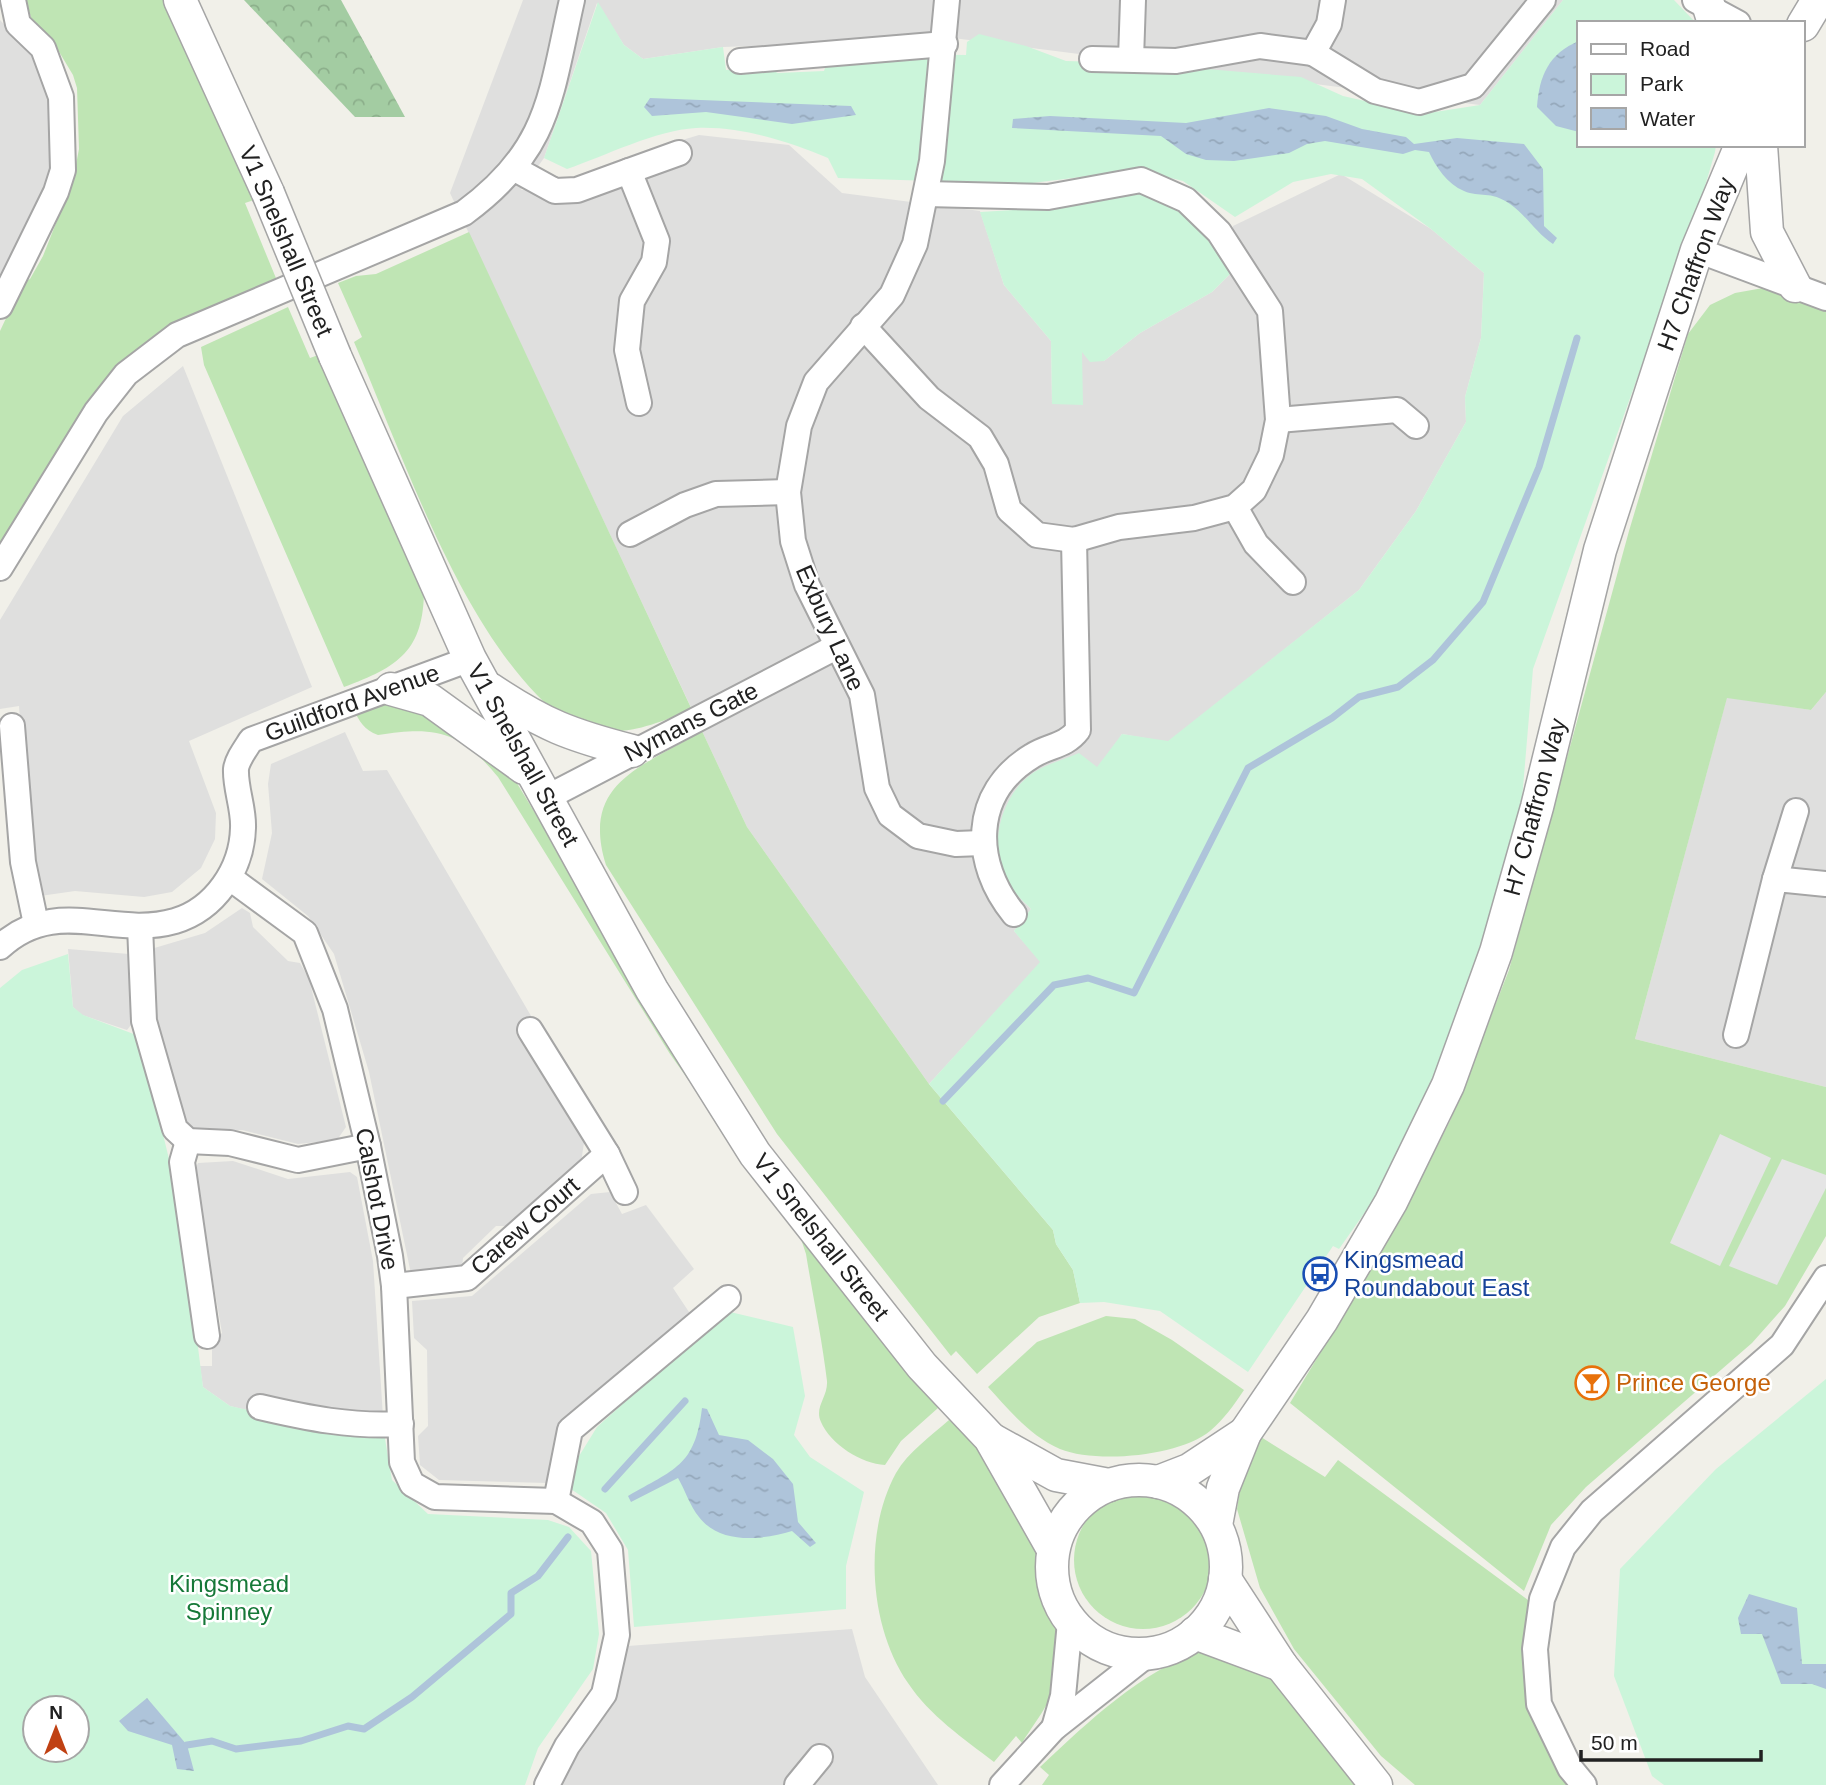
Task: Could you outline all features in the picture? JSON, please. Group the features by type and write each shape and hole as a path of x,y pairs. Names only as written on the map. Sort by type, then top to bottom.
{"street":[{"path":"0,306 56,192 63,170 61,97 43,48 18,24 13,0"},
{"name":"V1 Snelshall Street","path":"180,0 268,193 335,356 477,672 652,990 755,1154 928,1372 990,1438 1053,1549"},
{"path":"0,568 96,412 126,374 177,335 464,213 494,191 531,147 548,106 572,0"},
{"name":"Exbury Lane","path":"947,0 945,44 926,194 915,244 892,295 816,382 799,425 788,492 793,541 807,585 862,695 877,788 890,815 918,836 956,844 982,843"},
{"path":"1131,59 1133,0"},
{"path":"1313,53 1329,24 1333,0"},
{"path":"1092,59 1176,61 1260,46 1313,53 1375,91 1419,102 1473,86 1543,0"},
{"path":"1805,22 1818,0"},
{"path":"1706,10 1733,21"},
{"path":"740,61 945,44"},
{"name":"H7 Chaffron Way","path":"1216,1525 1223,1488 1245,1433 1304,1348 1397,1190 1448,1085 1496,952 1537,807 1600,550 1727,160 1739,147"},
{"path":"1761,147 1767,232 1795,286"},
{"path":"515,169 555,191 577,190 679,153"},
{"path":"629,171 657,241 654,262 632,301 630,314 627,350 639,403"},
{"path":"863,326 929,398 980,437 996,464 1009,510 1037,535 1074,540 1119,527 1194,518 1236,507 1254,490 1271,455 1278,420 1270,311 1219,232 1186,200 1141,180 1048,197 926,194"},
{"path":"1697,250 1826,298"},
{"path":"1278,420 1396,410 1416,426"},
{"path":"630,534 685,505 716,494 788,492"},
{"path":"1236,507 1255,544 1293,582"},
{"path":"1014,914 1000,897 982,843 986,812 1001,783 1032,756 1069,741 1078,730 1074,540"},
{"name":"Nymans Gate","path":"541,788 632,751 836,647"},
{"path":"477,672 535,719 570,735 632,751"},
{"name":"Guildford Avenue","path":"0,947 16,932 36,924 78,919 140,926 176,921 212,899 230,878 239,857 243,827 236,766 251,740 391,689 477,672"},
{"path":"391,689 430,700 491,742 541,788"},
{"path":"12,726 23,862 36,924"},
{"path":"1736,1035 1775,879 1796,811"},
{"name":"Calshot Drive","path":"230,878 305,933 335,1009 368,1146 394,1286 402,1462 412,1484 435,1497 556,1501"},
{"path":"1775,879 1826,884"},
{"path":"140,926 144,1021 175,1129 188,1141 230,1143 298,1160 368,1146"},
{"name":"Carew Court","path":"530,1030 607,1154 625,1192"},
{"path":"188,1141 182,1162 207,1336"},
{"name":"Carew Court","path":"394,1286 467,1278 607,1154"},
{"path":"1584,1785 1570,1768 1539,1704 1535,1649 1542,1599 1563,1547 1592,1511 1782,1345 1826,1278"},
{"path":"547,1785 567,1746 604,1694 617,1634 610,1550 592,1522 556,1501 570,1430 728,1298"},
{"path":"260,1407 310,1419 371,1426 401,1424"},
{"name":"H7 Chaffron Way","path":"1158,1482 1189,1469 1245,1433"},
{"name":"V1 Snelshall Street","path":"990,1438 1056,1475 1109,1485"},
{"path":"1002,1785 1054,1728 1148,1654 1181,1643 1195,1633 1210,1618 1220,1600 1225,1579 1223,1543 1216,1525 1201,1506 1181,1491 1158,1482 1133,1480 1109,1485 1083,1499 1064,1521 1053,1549 1051,1574 1057,1599 1070,1622 1092,1641 1119,1652 1148,1654"},
{"path":"1225,1579 1281,1665 1376,1785"},
{"path":"1054,1728 1063,1696 1070,1622"},
{"path":"1195,1633 1281,1665"},
{"path":"797,1785 820,1757"}],"shaded area":[{"path":"523,0 1563,0 1480,105 953,38 723,47 643,59 624,45 597,3 544,158 521,190 540,188 684,149 679,141 699,135 789,145 842,193 980,211 1004,285 1051,341 1052,404 1082,351 1104,361 1140,333 1212,292 1232,272 1233,226 1341,174 1431,229 1484,273 1481,338 1465,397 1466,422 1416,511 1359,590 1168,742 1122,734 1021,899 1031,909 1014,931 1041,962 929,1084 747,827 450,193"},
{"path":"0,20 30,53 47,85 57,159 0,294"},
{"path":"183,366 312,687 189,741 216,813 215,839 201,868 172,892 144,897 75,891 40,896 30,862 19,706 0,709 0,620 123,416"},
{"path":"1826,692 1826,1087 1635,1039 1727,697 1811,710"},
{"path":"345,732 363,771 387,770 534,1021 516,1034 584,1143 581,1162 509,1226 496,1226 463,1258 462,1268 411,1274 369,1072 334,954 308,916 262,879 272,833 268,784 271,764"},
{"path":"242,908 250,913 253,927 288,961 300,963 309,979 346,1127 337,1140 298,1144 242,1130 200,1133 187,1125 155,1010 151,949 205,933"},
{"path":"68,949 129,954 134,1021 127,1030 82,1015 73,1007"},
{"path":"1720,1134 1771,1158 1720,1266 1670,1243"},
{"path":"1782,1159 1826,1175 1826,1188 1777,1285 1729,1266"},
{"path":"233,1161 288,1179 350,1172 357,1177 373,1261 383,1417 251,1411 230,1406 203,1387 200,1366 212,1366 212,1342 222,1333 194,1171 198,1163"},
{"path":"610,1192 622,1214 646,1205 694,1269 673,1288 691,1315 563,1427 548,1483 439,1480 420,1465 418,1436 428,1426 427,1350 414,1338 412,1301 472,1296 591,1194"},
{"path":"852,1629 865,1677 938,1785 562,1785 572,1756 615,1696 628,1646"}],"green space":[{"path":"26,0 165,0 254,200 245,203 278,283 171,331 0,552 0,331 23,282 30,279 43,256 73,180 79,149 77,88 73,75 52,40 32,21"},
{"path":"244,0 341,0 405,117 355,117"},
{"path":"1563,0 1674,0 1694,21 1577,21 1577,147 1716,147 1715,152 1701,200 1533,669 1520,823 1469,999 1382,1188 1339,1249 1333,1246 1248,1372 1160,1311 1104,1302 1080,1303 1073,1270 1056,1244 1053,1230 929,1084 1040,962 1014,931 1031,909 1009,885 1002,872 999,857 1000,827 1010,798 1034,772 1079,753 1097,767 1122,734 1168,741 1359,590 1416,511 1466,422 1465,397 1481,338 1484,273 1431,229 1362,179 1331,174 1293,182 1235,217 1183,181 1138,170 1024,184 838,178 828,158 780,141 730,129 696,128 664,133 567,169 544,158 598,2 624,45 643,59 723,47 726,70 764,67 778,73 824,71 827,62 905,54 966,55 967,42 979,34 1026,46 1066,61 1135,63 1301,77 1343,96 1422,114 1480,105"},
{"path":"1138,192 1170,205 1193,222 1213,244 1232,272 1212,292 1140,333 1104,361 1090,362 1082,352 1083,405 1052,404 1051,341 1004,285 980,212 1029,209"},
{"path":"469,232 692,710 632,730 617,731 586,728 561,717 537,695 507,659 480,619 432,528 354,342 362,337 338,283 356,276 376,274"},
{"path":"1763,288 1826,310 1826,692 1811,710 1727,698 1635,1039 1826,1087 1826,1236 1785,1306 1752,1343 1586,1487 1551,1525 1524,1591 1290,1403 1393,1232 1450,1121 1509,970 1629,531 1688,334 1710,305 1735,293"},
{"path":"288,307 310,358 321,354 424,589 419,628 404,654 379,672 344,687 204,365 201,347"},
{"path":"376,701 416,703 512,775 636,980 938,1408 901,1441 885,1465 857,1457 839,1445 825,1430 819,1417 827,1381 806,1254 801,1239 670,1054 498,777 471,750 446,735 416,731 378,735 369,730 353,708"},
{"path":"702,731 747,827 929,1084 1053,1230 1056,1244 1073,1270 1080,1303 1039,1317 977,1374 956,1351 951,1356 777,1134 606,865 600,837 602,814 609,796 622,780 639,767"},
{"name":"Kingsmead Spinney","path":"68,954 73,1007 83,1015 139,1036 180,1204 203,1387 230,1406 333,1429 384,1433 392,1480 428,1514 548,1520 569,1527 591,1551 599,1634 593,1669 538,1748 525,1785 0,1785 0,988 22,970"},
{"path":"726,1311 793,1327 805,1396 794,1435 810,1457 864,1492 846,1566 846,1609 634,1627 628,1550 606,1513 568,1487 576,1461 597,1427"},
{"path":"1106,1316 1135,1319 1172,1340 1244,1390 1229,1412 1210,1431 1196,1440 1159,1452 1095,1456 1076,1454 1049,1444 1021,1422 988,1387 1037,1342"},
{"path":"1826,1379 1826,1785 1664,1785 1652,1776 1614,1676 1620,1569 1716,1469"},
{"path":"949,1420 992,1464 1026,1515 1039,1550 1055,1622 1058,1666 1050,1698 1022,1743 1016,1736 994,1762 948,1726 917,1695 895,1660 878,1608 875,1551 878,1523 885,1497 896,1473 907,1458"},
{"path":"1261,1437 1325,1477 1338,1460 1532,1603 1530,1626 1570,1785 1415,1785 1381,1756 1294,1649 1260,1588 1237,1509 1243,1470"},
{"path":"1143,1491 1169,1496 1192,1511 1207,1534 1212,1560 1207,1586 1192,1609 1169,1624 1143,1629 1117,1624 1094,1609 1079,1586 1074,1560 1079,1534 1094,1511 1117,1496"},
{"path":"1204,1649 1272,1676 1366,1785 1042,1785 1049,1775 1040,1767 1116,1699 1158,1671"}],"water":[{"path":"1577,42 1577,131 1556,126 1537,107 1543,76 1553,59"},
{"path":"650,98 851,106 856,115 792,124 706,112 652,116 644,107"},
{"path":"1269,108 1326,116 1362,129 1406,137 1414,144 1457,138 1524,144 1543,169 1544,226 1557,238 1553,244 1516,208 1503,200 1470,193 1452,184 1429,152 1415,150 1403,154 1325,141 1307,144 1289,153 1234,161 1206,160 1186,154 1161,136 1012,128 1013,119 1050,116 1186,123"},
{"path":"702,1408 707,1409 719,1435 748,1440 773,1459 793,1484 798,1522 816,1543 810,1547 792,1531 755,1538 718,1532 699,1517 678,1478 631,1502 628,1496 670,1472 688,1455 699,1428"},
{"path":"1749,1594 1797,1608 1802,1664 1826,1664 1826,1689 1812,1684 1781,1684 1762,1634 1741,1634 1738,1618"},
{"path":"147,1698 187,1745 194,1771 177,1769 172,1745 128,1731 119,1721"}],"waterway":[{"path":"943,1101 1054,985 1088,978 1134,993 1248,768 1332,718 1359,697 1398,687 1433,660 1483,602 1539,467 1577,338"},
{"path":"605,1489 685,1401"},
{"path":"187,1745 212,1741 236,1749 301,1741 348,1726 364,1729 412,1697 511,1614 511,1593 538,1576 568,1537"}],"place":[{"name":"Kingsmead Roundabout East","path":"1320,1274"},
{"name":"Prince George","path":"1592,1383"}]}
